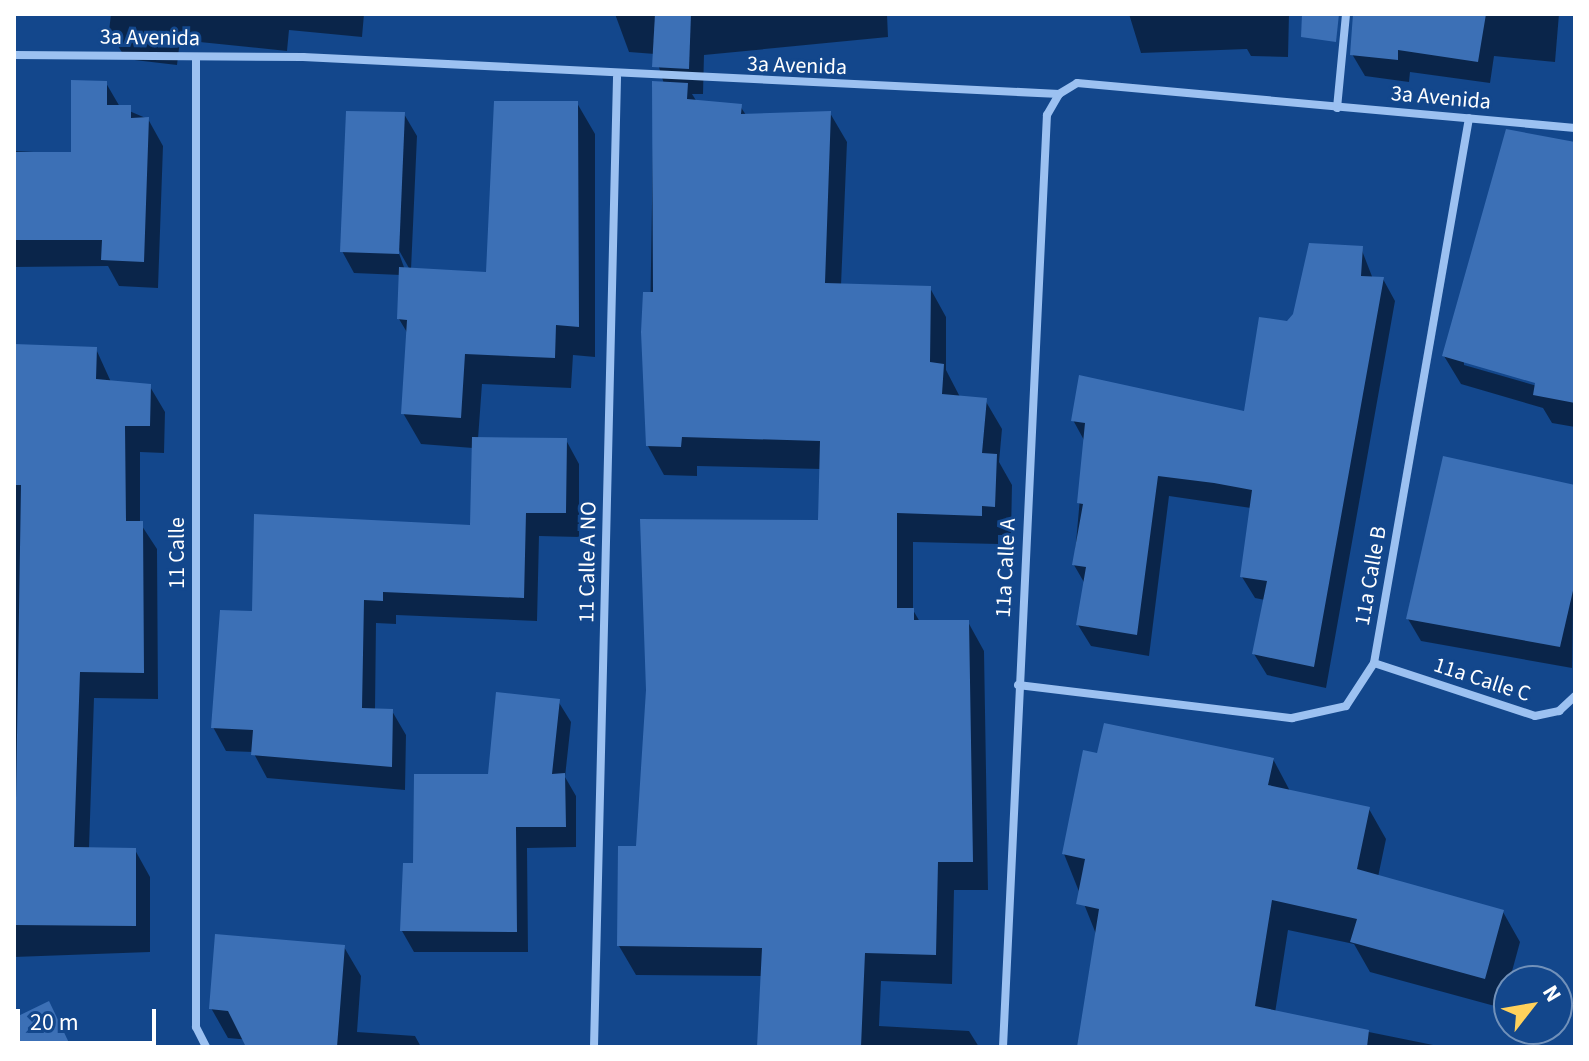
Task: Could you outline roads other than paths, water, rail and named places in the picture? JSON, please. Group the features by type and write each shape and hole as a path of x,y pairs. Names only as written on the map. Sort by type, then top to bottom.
{"street":[{"path":"1337,108 1346,14"},
{"name":"3a Avenida","path":"14,55 196,57 1059,94 1077,83 1575,128"},
{"name":"11 Calle","path":"196,57 196,1027 206,1047"},
{"name":"11 Calle A NO","path":"594,1047 617,77"},
{"name":"11a Calle A","path":"1003,1047 1047,115 1059,94"},
{"name":"11a Calle B","path":"1018,685 1292,718 1346,706 1374,663 1469,118"},
{"name":"11a Calle C","path":"1374,663 1535,716 1559,711 1575,696"}]}
